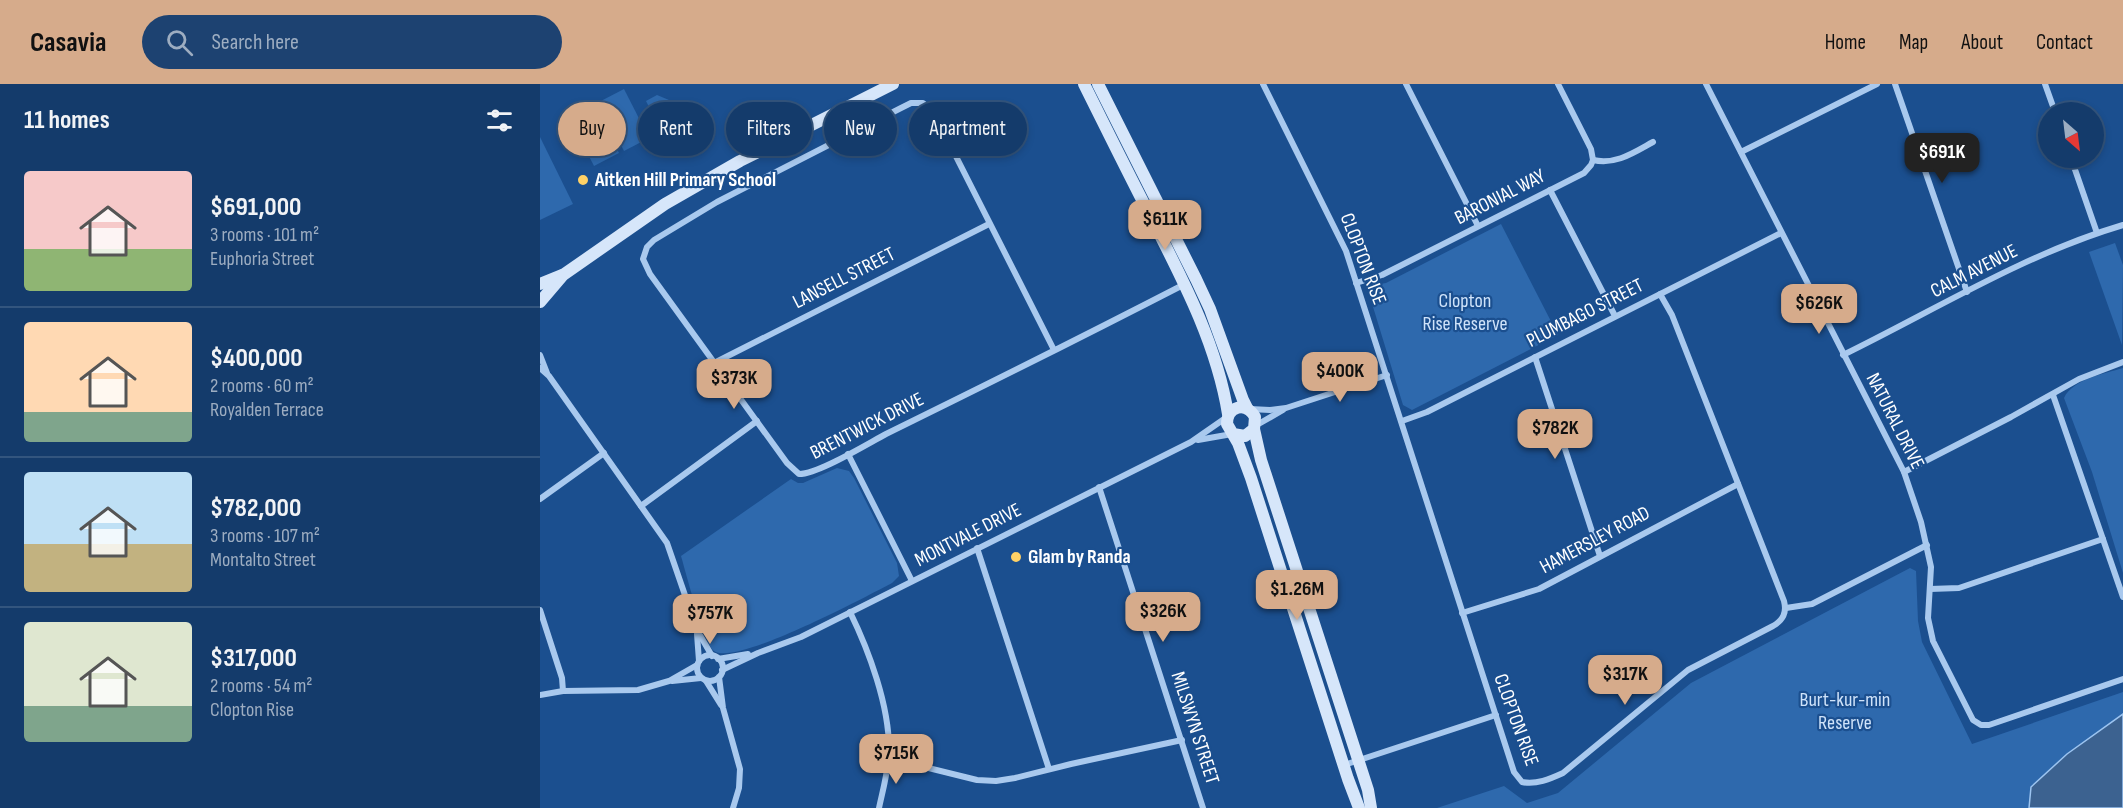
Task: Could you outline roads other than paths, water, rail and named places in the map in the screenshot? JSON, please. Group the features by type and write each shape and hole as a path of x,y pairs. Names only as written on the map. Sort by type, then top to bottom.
{"street":[{"path":"540,284 563,275 665,204 702,182 893,84"},
{"path":"1084,84 1117,137 1191,281 1210,309 1240,392 1255,417 1254,427 1261,460 1358,760 1371,808"},
{"path":"1098,84 1117,137"},
{"name":"CLOPTON RISE","path":"1263,84 1334,225 1356,283 1516,776 1522,782 1527,783 1554,777 1570,767 1688,670 1779,622 1786,608"},
{"path":"1406,84 1478,226"},
{"path":"1558,84 1591,149 1593,160 1612,161 1653,142"},
{"name":"NATURAL DRIVE","path":"1706,84 1904,472 1921,522 1931,567 1928,618 1933,641 1970,716 1976,723 1989,725 2123,679"},
{"path":"1741,152 1877,84"},
{"path":"1895,84 1967,292"},
{"path":"2045,84 2051,102"},
{"name":"BRENTWICK DRIVE","path":"1054,350 933,111 923,103 901,108 755,181 654,240 643,259 650,274 795,472 805,474 812,472 1191,281"},
{"name":"BARONIAL WAY","path":"1356,283 1382,274 1584,173 1593,160"},
{"path":"2074,168 2097,233"},
{"path":"1550,190 1615,316"},
{"name":"LANSELL STREET","path":"714,363 989,224"},
{"name":"CALM AVENUE","path":"1843,355 2056,249 2123,225"},
{"name":"PLUMBAGO STREET","path":"1402,421 1427,412 1781,233"},
{"path":"540,302 563,275"},
{"path":"1191,281 1200,321 1223,387 1228,415 1227,424 1251,478 1359,808"},
{"path":"1660,294 1672,315 1786,608 1812,604 1927,545"},
{"path":"540,355 549,376 662,534 671,551 697,630 722,670 719,677 723,708 740,769 739,788 734,808"},
{"path":"1535,357 1600,556"},
{"path":"1904,472 2053,395 2079,379 2123,362"},
{"path":"540,368 549,376"},
{"path":"1228,415 1237,407 1270,410 1286,408 1387,375"},
{"path":"2053,395 2123,597"},
{"path":"1233,434 1245,436 1254,427 1286,408"},
{"name":"MONTVALE DRIVE","path":"722,670 758,653 801,637 1191,442 1228,415"},
{"path":"641,506 757,421"},
{"name":"MONTVALE DRIVE","path":"1191,442 1233,434"},
{"path":"540,499 604,453"},
{"path":"848,454 912,581"},
{"name":"HAMERSLEY ROAD","path":"1462,613 1539,589 1738,484"},
{"name":"MILSWYN STREET","path":"1099,487 1203,808"},
{"path":"1930,588 1952,590 2103,539"},
{"path":"977,548 1049,769"},
{"path":"1293,606 1307,601"},
{"path":"540,610 562,678 563,691"},
{"path":"850,612 860,633 886,717 888,758 879,808"},
{"path":"697,630 698,672 723,708"},
{"name":"MONTVALE DRIVE","path":"715,657 758,653"},
{"path":"669,681 705,657 715,657"},
{"path":"540,695 563,691 628,691 669,681 704,679 713,681 719,677"},
{"path":"1344,765 1496,716"},
{"path":"888,758 977,780 996,781 1182,740"}],"place":[{"name":"Aitken Hill Primary School","path":"583,180"},
{"name":"Glam by Randa","path":"1016,557"}],"park label":[{"name":"Clopton Rise Reserve","path":"1465,312"},
{"name":"Burt-kur-min Reserve","path":"1845,712"}]}
